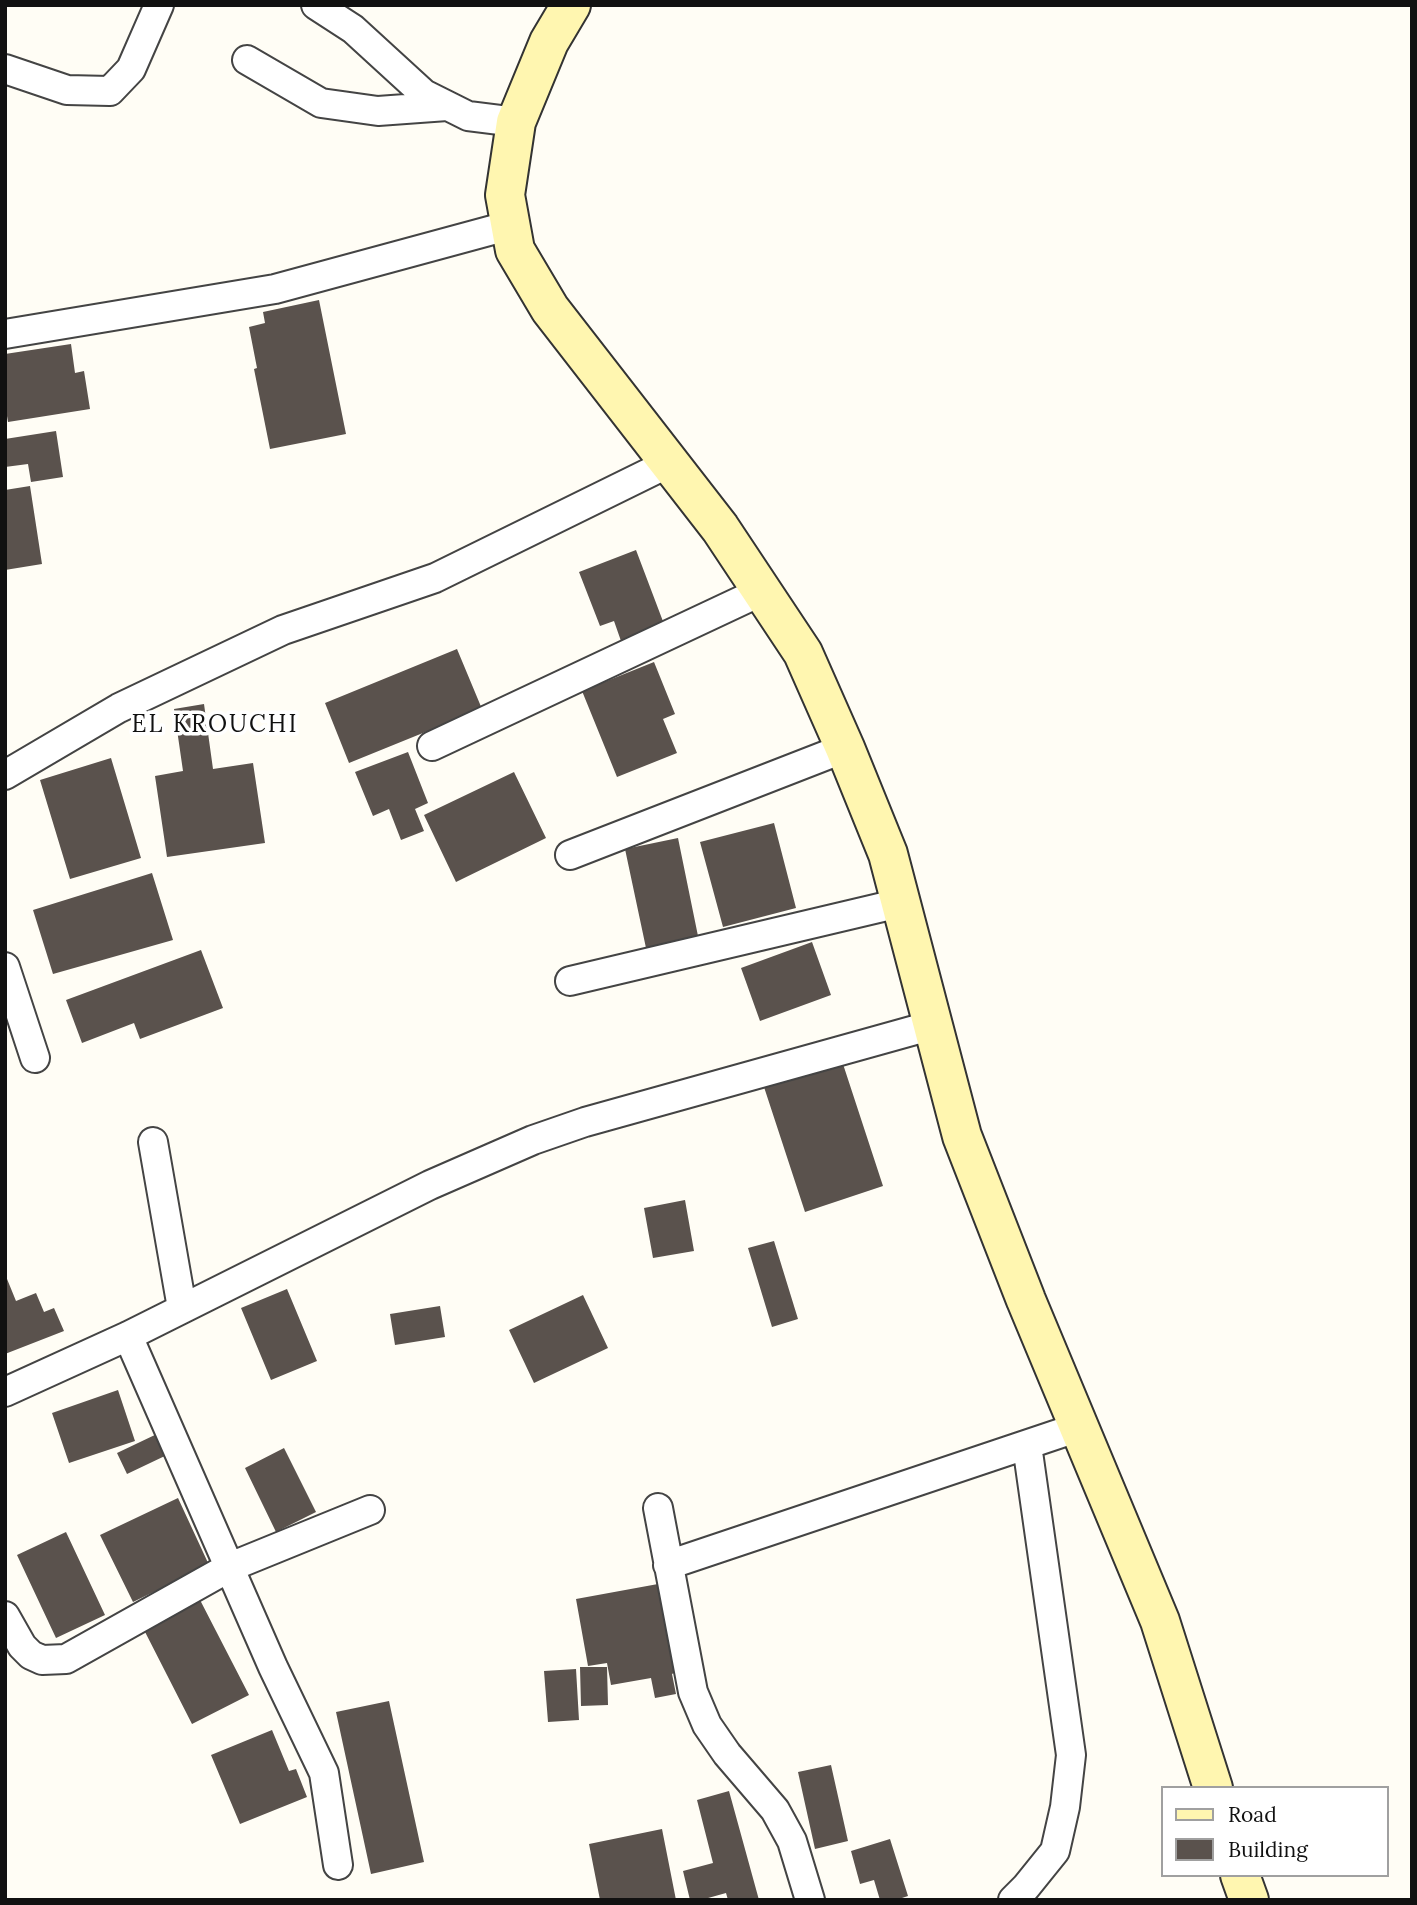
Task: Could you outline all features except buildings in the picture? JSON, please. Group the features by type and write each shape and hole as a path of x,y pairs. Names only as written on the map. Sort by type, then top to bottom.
{"street":[{"path":"5,69 66,90 110,91 131,69 159,5"},
{"path":"316,5 353,29 424,94 468,116 516,122"},
{"path":"571,5 549,42 516,122 505,195 515,250 550,309 720,528 803,653 888,854 962,1136 1026,1300 1160,1621 1212,1786"},
{"path":"247,60 321,103 378,111 447,106"},
{"path":"5,334 275,289 511,225"},
{"path":"5,775 119,708 283,629 435,578 669,463"},
{"path":"432,746 762,591"},
{"path":"570,855 845,748"},
{"path":"570,981 900,903"},
{"path":"5,967 35,1058"},
{"path":"5,1392 128,1336 430,1185 533,1140 585,1122 933,1025"},
{"path":"153,1142 182,1308"},
{"path":"128,1336 273,1667 324,1773 338,1865"},
{"path":"668,1565 1079,1427"},
{"path":"1013,1900 1055,1851 1065,1807 1071,1755 1027,1445"},
{"path":"658,1508 693,1692 707,1725 727,1754 775,1810 787,1830 810,1900"},
{"path":"5,1616 22,1646 31,1655 42,1660 66,1659 230,1567 370,1510"},
{"path":"1241,1877 1248,1900"}],"district":[{"name":"EL KROUCHI","path":"215,725"}]}
